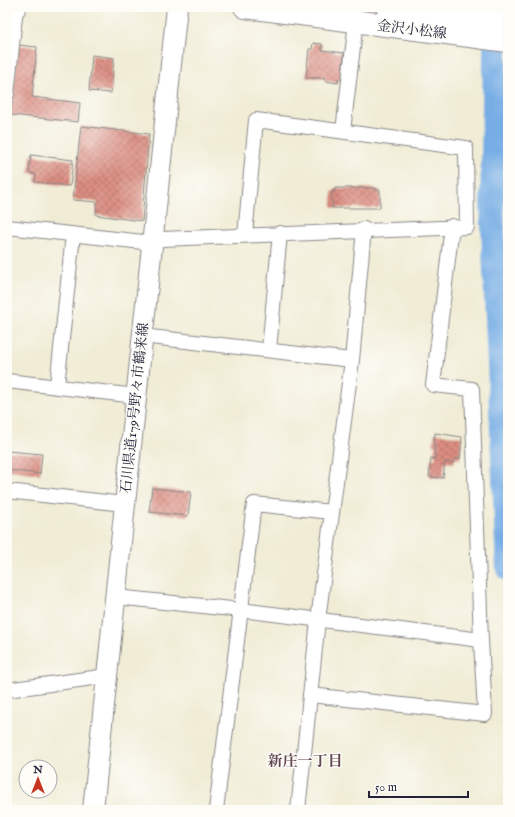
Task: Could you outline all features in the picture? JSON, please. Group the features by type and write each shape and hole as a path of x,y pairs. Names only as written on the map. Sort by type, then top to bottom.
{"main road":[{"path":"7,9 15,7"},
{"name":"石川県道179号野々市鶴来線","path":"93,810 177,7"},
{"name":"金沢小松線","path":"245,7 356,22 485,28 508,21"},
{"name":"金沢小松線","path":"387,7 485,28"},
{"path":"485,28 508,41"}],"street":[{"path":"7,94 15,7"},
{"path":"343,131 356,22"},
{"path":"7,227 152,243 162,238 245,235 364,229 452,226 467,227 466,148 256,120 245,235"},
{"path":"310,695 485,714 472,389 433,385 452,226"},
{"path":"298,810 318,620 352,360 364,229"},
{"path":"268,350 280,233"},
{"path":"57,386 72,235"},
{"path":"142,336 352,360"},
{"path":"7,381 136,396"},
{"path":"7,491 124,504"},
{"path":"216,810 254,504 332,512"},
{"path":"116,597 241,610 481,640"},
{"path":"7,690 107,676"}],"building":[{"path":"313,43 322,44 322,50 344,53 342,79 338,79 338,83 325,81 325,78 306,78 309,49 312,49"},
{"path":"18,45 37,47 32,97 80,103 78,122 11,115"},
{"path":"92,55 114,58 111,93 89,91"},
{"path":"81,126 149,134 142,221 96,215 97,202 73,200"},
{"path":"31,155 73,160 70,186 35,182 36,174 29,173"},
{"path":"335,188 376,188 376,190 380,190 380,208 332,208 332,191 335,191"},
{"path":"435,433 462,437 460,459 455,458 454,463 445,462 443,478 429,477 431,458 435,459 436,456 434,455 435,445 433,445"},
{"path":"7,451 42,454 40,474 7,470"},
{"path":"152,488 191,492 188,516 149,512"}],"waterway":[{"path":"496,7 492,205 508,569"}],"district":[{"name":"新庄一丁目","path":"305,761"}]}
